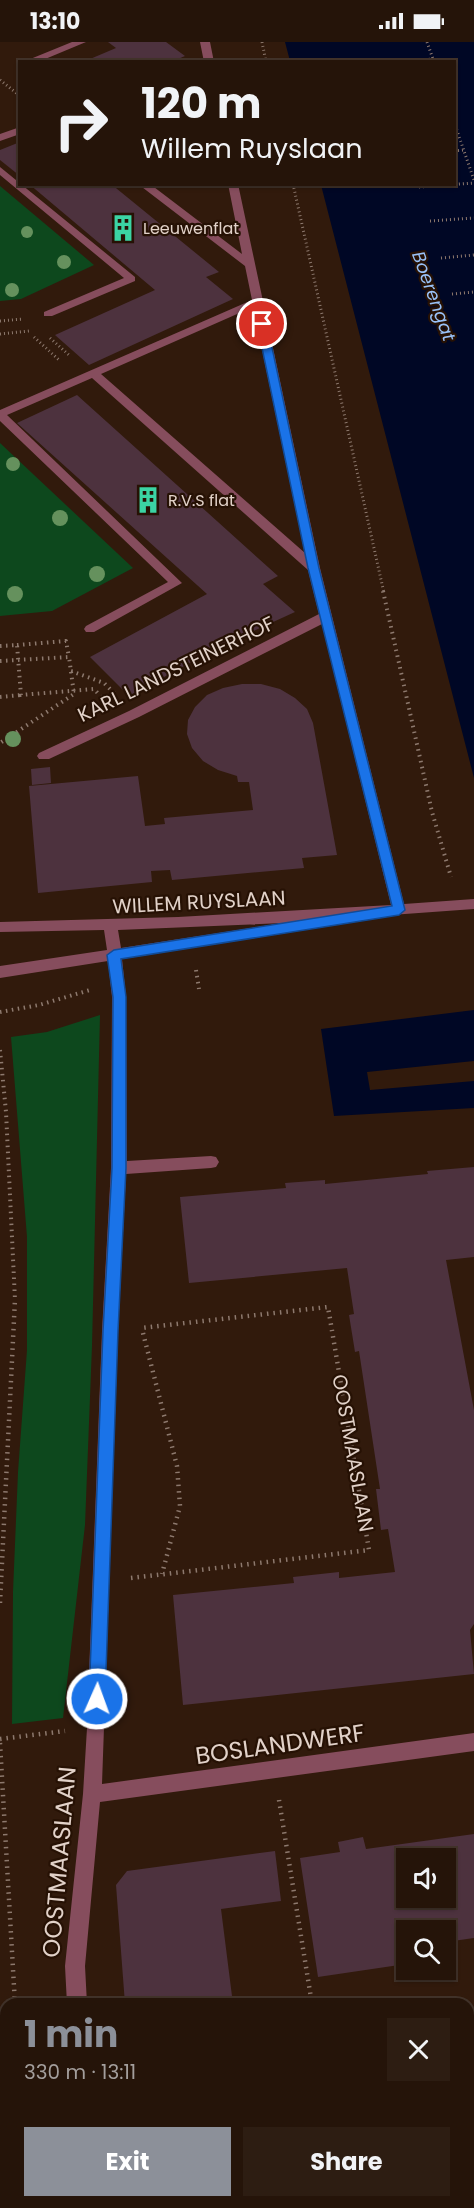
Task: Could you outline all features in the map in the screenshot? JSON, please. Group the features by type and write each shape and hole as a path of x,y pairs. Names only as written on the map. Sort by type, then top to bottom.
{"street":[{"path":"33,60 81,42"},
{"path":"206,42 208,59"},
{"path":"0,138 18,131"},
{"path":"0,170 18,185"},
{"path":"19,186 131,279 48,315"},
{"path":"146,186 249,264"},
{"path":"233,186 314,568 399,910"},
{"path":"90,629 176,583 0,414 258,301"},
{"path":"93,373 314,568"},
{"name":"KARL LANDSTEINERHOF","path":"44,756 134,714 326,616"},
{"name":"WILLEM RUYSLAAN","path":"0,927 111,926 474,904"},
{"name":"WILLEM RUYSLAAN","path":"0,972 399,910"},
{"name":"OOSTMAASLAAN","path":"77,1998 75,1966 92,1794 110,1331 119,1168 119,997 111,926"},
{"path":"119,1168 212,1161"},
{"name":"BOSLANDWERF","path":"92,1794 474,1742"}],"path":[{"path":"262,42 266,60"},
{"path":"427,42 433,60"},
{"path":"0,80 18,94"},
{"path":"456,128 474,182 456,184"},
{"path":"456,151 464,150"},
{"path":"293,186 432,812 459,905"},
{"path":"419,187 430,186"},
{"path":"430,221 474,218"},
{"path":"441,258 474,255"},
{"path":"452,294 474,292"},
{"path":"0,334 34,330"},
{"path":"27,331 57,358"},
{"path":"0,646 66,641 74,690 74,694 0,743"},
{"path":"17,645 21,695"},
{"path":"0,662 69,657"},
{"path":"70,670 104,683"},
{"path":"0,697 94,689"},
{"path":"0,738 0,743"},
{"path":"0,1050 6,1112 16,1310 0,1603"},
{"name":"OOSTMAASLAAN","path":"102,1581 369,1550 328,1307 110,1331"},
{"path":"142,1328 177,1466 180,1506 162,1574"},
{"path":"15,1998 0,1741 56,1732"},
{"path":"274,1769 311,1998"}],"green space":[{"path":"0,186 94,265 21,299 0,301"},
{"path":"0,443 133,568 52,611 0,616"},
{"path":"100,1015 85,1525 63,1718 12,1724 13,1592 18,1472 27,1350 27,1237 11,1037 47,1032"}],"water":[{"name":"Boerengat","path":"285,42 474,42 474,778 321,186 456,186 456,60 290,60"},
{"path":"474,1010 474,1061 367,1072 370,1090 474,1081 474,1108 334,1116 321,1029"}],"building":[{"path":"108,42 166,42 185,56 176,60 88,60 116,48"},
{"path":"18,143 18,174 0,160 0,150"},
{"path":"31,186 113,186 219,272 206,277 233,299 89,365 55,335 155,290"},
{"name":"R.V.S flat","path":"77,395 278,576 263,584 295,612 223,645 129,696 90,657 207,594 17,423"},
{"path":"242,684 261,684 280,689 307,709 313,723 337,855 302,858 304,868 172,880 170,870 151,871 152,882 38,893 29,786 138,776 145,826 165,824 164,818 253,810 249,782 238,782 237,776 218,770 203,761 192,748 187,734 188,720 195,707 207,695 223,688"},
{"path":"50,767 51,783 32,785 31,769"},
{"path":"474,1167 474,1257 446,1260 474,1410 474,1624 470,1630 474,1674 183,1705 173,1595 294,1583 293,1577 339,1572 339,1578 395,1572 388,1529 381,1530 376,1489 380,1489 359,1351 355,1352 349,1315 354,1314 347,1268 189,1283 180,1197 286,1188 285,1183 325,1180 325,1184"},
{"path":"474,1834 474,1938 456,1941 456,1920 396,1920 396,1965 318,1977 300,1858 340,1852 338,1842 363,1837 366,1849"},
{"path":"275,1851 281,1901 221,1909 232,1998 125,1998 116,1885 127,1871"}],"place":[{"name":"Leeuwenflat","path":"123,228"},
{"name":"R.V.S flat","path":"148,500"}],"route":[{"path":"97,1699 110,1331 119,1168 119,997 114,955 399,910 314,568 262,324"}]}
